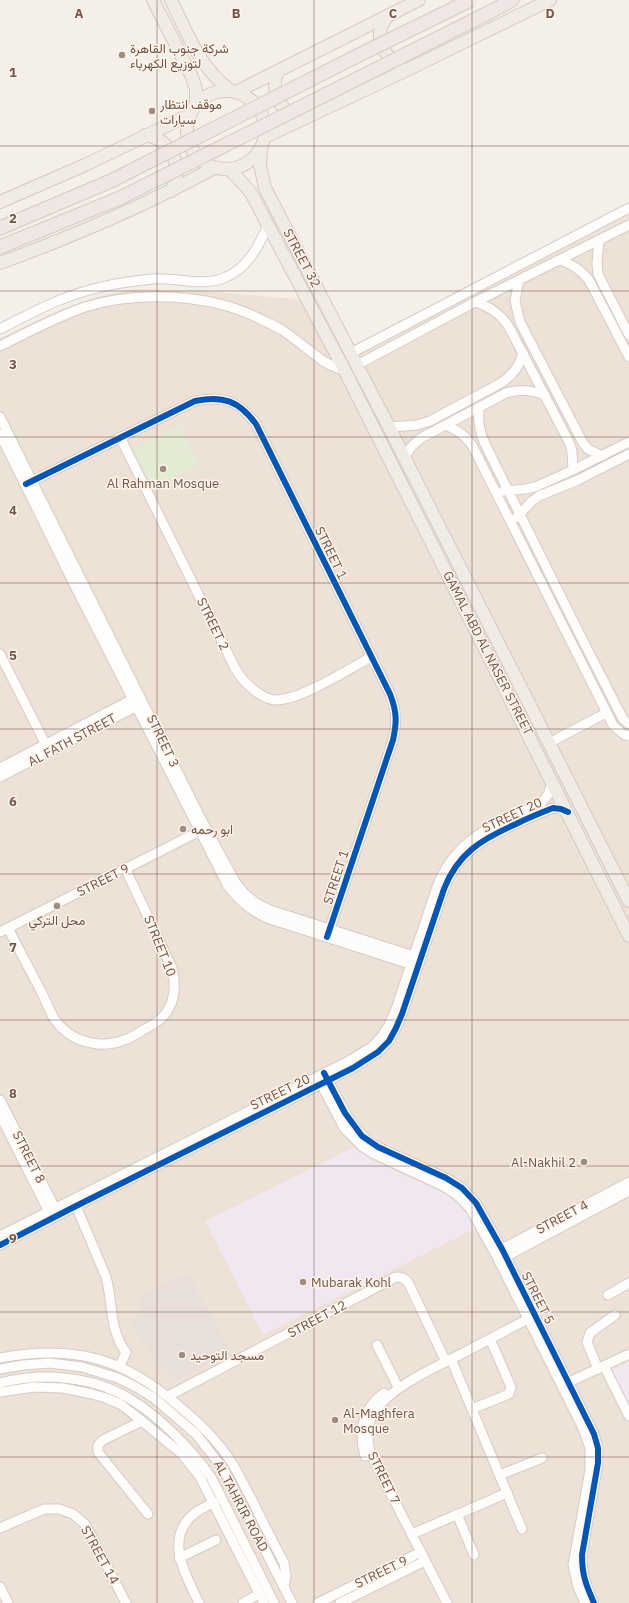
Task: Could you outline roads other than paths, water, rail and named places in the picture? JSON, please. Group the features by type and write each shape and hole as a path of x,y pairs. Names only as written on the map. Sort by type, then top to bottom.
{"highway":[{"path":"0,228 111,181 471,0"},
{"path":"0,247 120,198 512,0"}],"main road":[{"path":"153,0 192,77 196,89 196,104"},
{"path":"171,0 203,63 214,77 233,91 248,97 261,112 265,124 263,142 258,153 248,163 229,169 214,168 203,162 190,147 186,128 189,116 196,104 211,93 233,91 278,71 419,0"},
{"path":"263,142 305,118 550,0"},
{"path":"387,17 380,28 380,36 384,50 396,64 409,69"},
{"path":"278,71 274,87 279,102 290,113 305,118"},
{"path":"0,202 85,165 189,116"},
{"path":"146,135 157,138 166,145 174,158 177,175 171,192"},
{"name":"STREET 32","path":"263,142 260,165 265,188 358,365"},
{"path":"0,263 101,224 171,192 214,168"},
{"name":"STREET 32","path":"229,169 251,193 345,371"},
{"path":"251,193 257,188 265,188"},
{"name":"GAMAL ABD AL NASER STREET","path":"358,365 629,901"},
{"name":"GAMAL ABD AL NASER STREET","path":"345,371 485,650 552,779 629,936"},
{"path":"473,625 480,626 484,622 485,618"},
{"path":"485,650 491,644 499,644"}],"street":[{"path":"351,353 629,208"},
{"path":"358,365 475,302 629,225"},
{"path":"0,329 61,300 108,285 155,279 210,282 224,278 235,272 253,255 268,226"},
{"path":"599,240 597,263 598,274 629,335"},
{"path":"560,260 571,264 581,271 589,280 629,357"},
{"path":"589,280 591,273 595,272 598,274"},
{"path":"519,280 515,301 520,322 579,436 588,448 602,456"},
{"path":"0,346 43,324 87,307 133,298 180,298 233,308 258,318 282,330 324,362 345,371"},
{"path":"475,302 486,305 495,311 503,318 509,327 569,442 572,451 573,470"},
{"path":"618,314 629,313"},
{"path":"509,327 509,323 512,320 520,322"},
{"path":"389,428 417,425 435,418 501,383 512,375 519,365 523,353"},
{"path":"501,383 506,387 506,393"},
{"path":"404,457 412,446 421,438 506,393 519,390 532,390 545,395"},
{"name":"STREET 1","path":"29,483 195,401 208,398 221,399 234,403 246,412 256,424 390,694 395,709 396,724 392,744 328,933"},
{"path":"479,407 478,420 480,432 623,719 629,724"},
{"name":"STREET 3","path":"0,417 75,586 138,701 202,830 236,883 245,894 256,903 270,910 328,933 416,962"},
{"path":"435,418 433,421 436,427 442,426 456,429 466,437 473,447 606,712 613,724 623,734 629,736"},
{"name":"STREET 3","path":"0,434 29,483"},
{"path":"569,442 575,444 578,442 579,436"},
{"name":"STREET 2","path":"120,437 238,674 254,690 274,700 286,700 306,692 371,657"},
{"path":"495,492 535,487 629,442"},
{"path":"511,524 532,501 539,496 578,480 629,454"},
{"path":"535,487 533,494 539,496"},
{"path":"0,655 47,748"},
{"name":"AL FATH STREET","path":"0,776 47,748 138,701"},
{"path":"549,742 606,712"},
{"name":"AL FATH STREET","path":"0,768 47,748"},
{"name":"STREET 20","path":"0,1236 53,1213 322,1079 366,1060 378,1052 389,1041 402,1014 441,874 455,854 469,840 481,832 540,804 547,798 551,789 552,779"},
{"name":"STREET 20","path":"416,962 448,877 464,855 485,839 545,811 553,808 568,812"},
{"name":"STREET 9","path":"4,930 202,830"},
{"name":"STREET 10","path":"4,930 52,1014 63,1030 71,1035 90,1043 109,1044 124,1040 156,1024 171,1004 175,981 172,968 125,868"},
{"name":"STREET 20","path":"0,1245 53,1213 76,1206 322,1079"},
{"name":"STREET 5","path":"322,1079 351,1123 368,1141 446,1178 462,1188 476,1202 531,1318 594,1434 598,1448 598,1463 582,1555 585,1584 594,1603"},
{"name":"STREET 8","path":"0,1100 53,1213"},
{"name":"STREET 8","path":"0,1115 53,1213"},
{"name":"STREET 4","path":"500,1255 629,1182"},
{"name":"STREET 4","path":"500,1255 629,1191"},
{"path":"76,1206 106,1277 114,1329 119,1343 126,1352 120,1366"},
{"name":"STREET 12","path":"168,1396 396,1277 401,1277 408,1282 449,1360"},
{"path":"608,1295 629,1283"},
{"path":"615,1315 590,1333 587,1342 629,1416"},
{"name":"STREET 7","path":"447,1603 374,1460 368,1444 370,1422 378,1406 398,1387 531,1318"},
{"path":"472,1408 509,1394 511,1391 511,1387 490,1339"},
{"path":"377,1345 398,1387 384,1393 374,1401 362,1427 361,1441 366,1457 370,1463 378,1468"},
{"path":"0,1358 31,1354 69,1354 86,1356 120,1366 150,1382 168,1396 201,1425 215,1440 236,1469 284,1562 286,1575 284,1587"},
{"path":"566,1384 629,1354"},
{"path":"449,1360 472,1408 522,1529"},
{"name":"AL TAHRIR ROAD","path":"0,1369 23,1365 50,1363 82,1367 118,1378 136,1386 154,1398 196,1434 224,1470 292,1603"},
{"name":"AL TAHRIR ROAD","path":"0,1383 36,1377 63,1378 112,1390 130,1399 169,1430 201,1463 211,1478 246,1558 274,1603"},
{"name":"STREET 5","path":"566,1384 587,1436 590,1448 590,1470 573,1565 578,1587 585,1603"},
{"path":"0,1392 34,1387 78,1390 120,1404 142,1421 172,1445 192,1465 246,1558 259,1594 264,1603"},
{"path":"142,1421 103,1440 98,1445 98,1452 148,1514"},
{"path":"500,1475 542,1458"},
{"path":"412,1534 507,1493"},
{"path":"199,1603 179,1558 178,1546 186,1523 195,1514 214,1502"},
{"name":"STREET 14","path":"0,1528 44,1509 59,1509 73,1514 85,1524 126,1603"},
{"path":"457,1514 474,1555"},
{"path":"179,1558 216,1540"},
{"name":"STREET 9","path":"318,1603 423,1557"},
{"name":"STREET 9","path":"340,1603 423,1557"},
{"path":"0,1586 8,1603"},
{"path":"243,1603 259,1594"}],"place":[{"name":"شركة جنوب القاهرة لتوزيع الكهرباء","path":"122,55"},
{"name":"موقف انتظار سيارات","path":"152,111"},
{"name":"Al Rahman Mosque","path":"163,469"},
{"name":"ابو رحمه","path":"183,829"},
{"name":"محل التركي","path":"57,906"},
{"name":"Al-Nakhil 2","path":"584,1162"},
{"name":"Mubarak Kohl","path":"303,1282"},
{"name":"مسجد التوحيد","path":"182,1355"},
{"name":"Al-Maghfera Mosque","path":"335,1420"}]}
